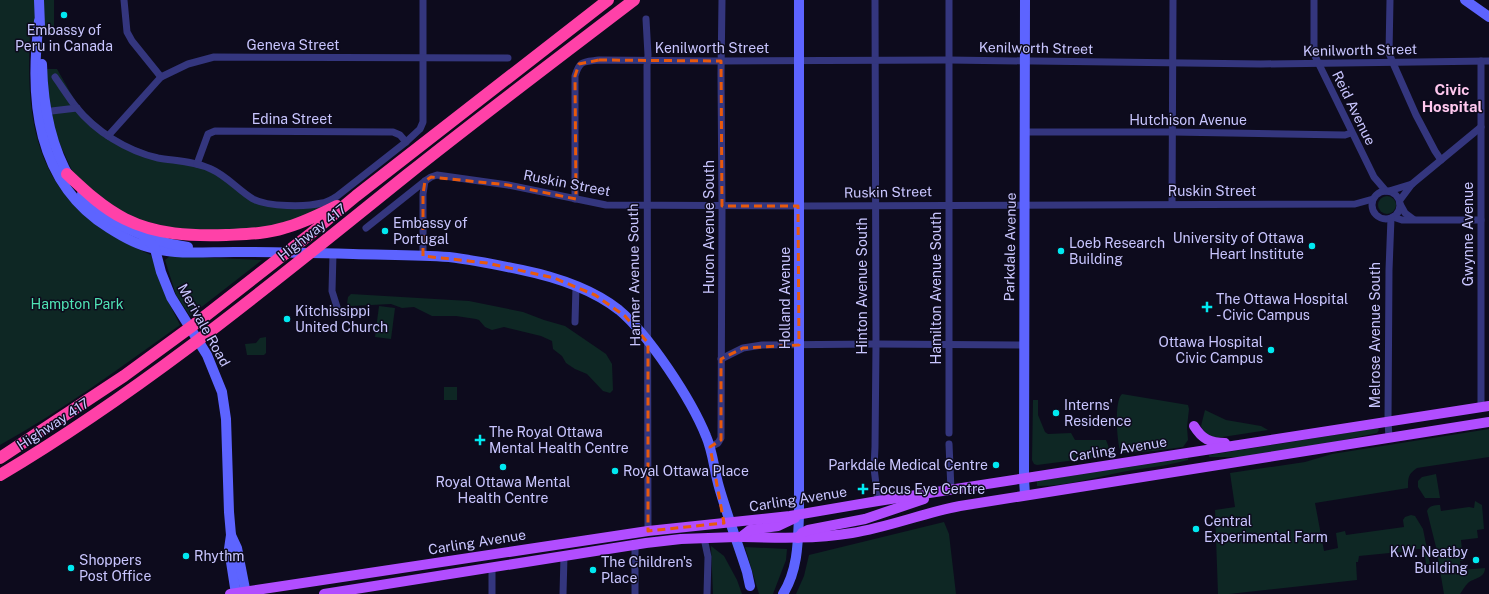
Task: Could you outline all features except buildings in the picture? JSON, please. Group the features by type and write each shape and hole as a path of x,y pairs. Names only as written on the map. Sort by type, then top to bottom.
{"highway":[{"path":"0,458 124,376 195,324 309,235 356,196 608,0"},
{"name":"Highway 417","path":"0,475 126,394 192,346 463,131 634,0"},
{"path":"67,174 98,201 124,218 153,230 185,235 244,234 276,230 313,218 356,196"},
{"path":"0,453 20,445"}],"main road":[{"path":"39,0 36,81 42,112 67,174 80,192 98,210 120,226 144,237 182,246 220,251"},
{"name":"Holland Avenue","path":"784,594 795,565 799,515 799,0"},
{"name":"Parkdale Avenue","path":"1025,0 1025,495"},
{"path":"1468,1 1489,17"},
{"path":"42,112 42,136 52,163 60,179 76,200 95,218 117,233 141,245 156,249 182,252 220,251 423,256 461,259 502,265 545,275 576,286 602,299 630,321 648,343 681,390 702,426 710,447 719,486 719,498 727,523 736,537 737,559 752,590"},
{"path":"144,237 156,249"},
{"name":"Merivale Road","path":"156,249 161,272 171,297 207,355 222,392 226,418 229,506 232,535 229,549 239,593"},
{"name":"Carling Avenue","path":"239,593 648,531 799,515 878,501 1485,407"},
{"name":"Carling Avenue","path":"324,594 664,540 736,537 798,538 853,533 877,528 938,510 1489,422"},
{"path":"1194,426 1202,437 1212,442 1253,443"},
{"path":"798,538 802,533 809,529 865,519 951,490"},
{"path":"736,537 750,530 783,524 799,515"},
{"path":"574,542 576,554"}],"street":[{"path":"124,0 128,32 132,41 161,77"},
{"path":"55,77 77,108 94,125 108,136 133,149 149,155 197,164 217,172 249,196 259,201 275,204 318,204 327,202 336,197 406,142 420,129 422,124 423,0"},
{"name":"Huron Avenue South","path":"710,447 721,440 722,0"},
{"name":"Hinton Avenue South","path":"875,0 876,344 874,465 878,501"},
{"name":"Hamilton Avenue South","path":"949,0 949,432"},
{"path":"1172,204 1173,0"},
{"name":"Reid Avenue","path":"1314,0 1314,54 1351,134 1374,177 1387,191"},
{"path":"1390,0 1389,53 1416,115 1441,160"},
{"name":"Harmer Avenue South","path":"646,19 648,61 646,205 648,531"},
{"name":"Geneva Street","path":"108,136 161,77 188,64 214,57 508,58"},
{"name":"Kenilworth Street","path":"575,199 575,76 579,64 583,62 599,60 721,62 949,60 1261,64 1485,61"},
{"name":"Gwynne Avenue","path":"1485,61 1481,127 1481,220 1485,407"},
{"path":"42,112 77,108"},
{"path":"1392,218 1399,212 1400,202 1412,184 1481,127"},
{"name":"Edina Street","path":"197,164 208,134 215,131 393,132 400,135 406,142"},
{"name":"Hutchison Avenue","path":"1025,132 1351,134"},
{"name":"Ruskin Street","path":"366,228 431,176 437,175 508,185 606,205 798,206 949,204 1355,204 1374,198"},
{"name":"Reid Avenue","path":"1374,177 1374,198"},
{"path":"423,256 423,194 425,181"},
{"path":"1389,232 1374,211 1372,205 1374,198 1382,191 1412,184"},
{"path":"1387,191 1396,194 1405,213 1413,219"},
{"name":"Ruskin Street","path":"1355,204 1374,211"},
{"path":"1379,217 1399,220 1481,220"},
{"name":"Melrose Avenue South","path":"1389,438 1389,232 1392,218"},
{"path":"333,254 332,285 336,307"},
{"path":"575,322 576,286"},
{"path":"721,359 743,348 762,346 876,344 1024,345"},
{"path":"949,444 951,490"},
{"path":"704,538 708,557 707,594"},
{"path":"635,545 635,594"},
{"path":"564,556 564,594"},
{"path":"492,567 492,594"}],"highlighted area":[{"path":"599,60 721,61 722,206 798,206 799,345 743,348 721,359 721,440 710,447 724,523 648,531 648,343 625,316 595,295 554,278 487,263 423,256 423,194 425,181 431,177 508,185 576,199 575,76 579,64"}],"green space":[{"name":"Hampton Park","path":"0,0 54,0 54,33 30,33 29,61 33,115 38,141 47,165 60,188 78,209 107,232 151,255 167,299 180,325 69,403 0,445"},
{"path":"47,69 57,69 78,106 103,129 127,144 158,156 198,162 257,198 270,202 305,203 325,201 320,209 282,226 196,234 125,216 74,175 54,131 47,94"},
{"path":"1383,196 1391,196 1396,201 1394,212 1391,214 1383,214 1378,209 1378,201"},
{"path":"170,256 262,260 190,316 176,295 165,260"},
{"path":"351,294 469,301 523,312 565,326 606,354 612,364 613,390 610,393 603,391 587,374 566,363 562,356 553,349 552,341 541,336 504,327 492,330 485,327 479,320 476,319 456,316 432,316 414,307 402,308 391,304 351,306 347,304 348,297"},
{"path":"379,306 395,308 391,339 375,337"},
{"path":"266,337 266,353 264,355 247,355 245,344 256,343 260,338"},
{"path":"444,387 457,387 457,400 444,400"},
{"path":"1122,394 1188,405 1188,440 1183,447 1124,453 1120,450 1117,430 1117,412 1119,398"},
{"path":"1033,400 1038,400 1038,415 1045,432 1048,434 1071,433 1075,440 1106,440 1109,448 1105,455 1037,465 1034,464 1032,460"},
{"path":"1205,410 1226,420 1261,426 1268,430 1216,438 1211,437 1205,433 1201,426"},
{"path":"1378,428 1379,430 1377,433 1334,442 1242,457 1209,457 1209,455"},
{"path":"1489,429 1489,457 1417,468 1409,476 1408,488 1315,503 1324,551 1338,548 1336,533 1345,531 1346,535 1404,527 1403,520 1405,517 1411,515 1415,516 1423,529 1430,564 1426,564 1424,549 1411,549 1410,551 1359,556 1358,562 1356,562 1357,580 1218,594 1215,510 1235,507 1230,473 1305,462 1332,454"},
{"path":"1188,458 1188,460 1172,464 1058,485 1037,486 1037,481"},
{"path":"1436,474 1440,498 1425,498 1418,487 1418,481 1422,477"},
{"path":"1475,501 1482,505 1484,529 1477,530 1478,538 1461,540 1463,561 1460,561 1461,570 1485,568 1485,571 1481,576 1468,583 1460,594 1444,594 1436,547 1427,511 1430,507 1438,505 1440,505 1441,511 1469,507 1474,508"},
{"path":"944,522 949,534 956,594 796,594 804,576 809,555"},
{"path":"711,546 724,556 737,580 742,594 713,594"},
{"path":"745,547 787,549 786,560 773,594 759,594"}],"place":[{"name":"Embassy of Peru in Canada","path":"64,15"},
{"name":"Embassy of Portugal","path":"385,231"},
{"name":"University of Ottawa Heart Institute","path":"1312,246"},
{"name":"Loeb Research Building","path":"1061,251"},
{"name":"The Ottawa Hospital - Civic Campus","path":"1207,307"},
{"name":"Kitchissippi United Church","path":"287,319"},
{"name":"Ottawa Hospital Civic Campus","path":"1271,350"},
{"name":"Interns' Residence","path":"1056,413"},
{"name":"The Royal Ottawa Mental Health Centre","path":"480,440"},
{"name":"Parkdale Medical Centre","path":"996,465"},
{"name":"Royal Ottawa Mental Health Centre","path":"503,467"},
{"name":"Royal Ottawa Place","path":"615,471"},
{"name":"Focus Eye Centre","path":"863,489"},
{"name":"Central Experimental Farm","path":"1196,529"},
{"name":"Rhythm","path":"186,556"},
{"name":"K.W. Neatby Building","path":"1476,560"},
{"name":"Shoppers Post Office","path":"71,568"},
{"name":"The Children's Place","path":"593,570"}],"district":[{"name":"Civic Hospital","path":"1452,98"}]}
